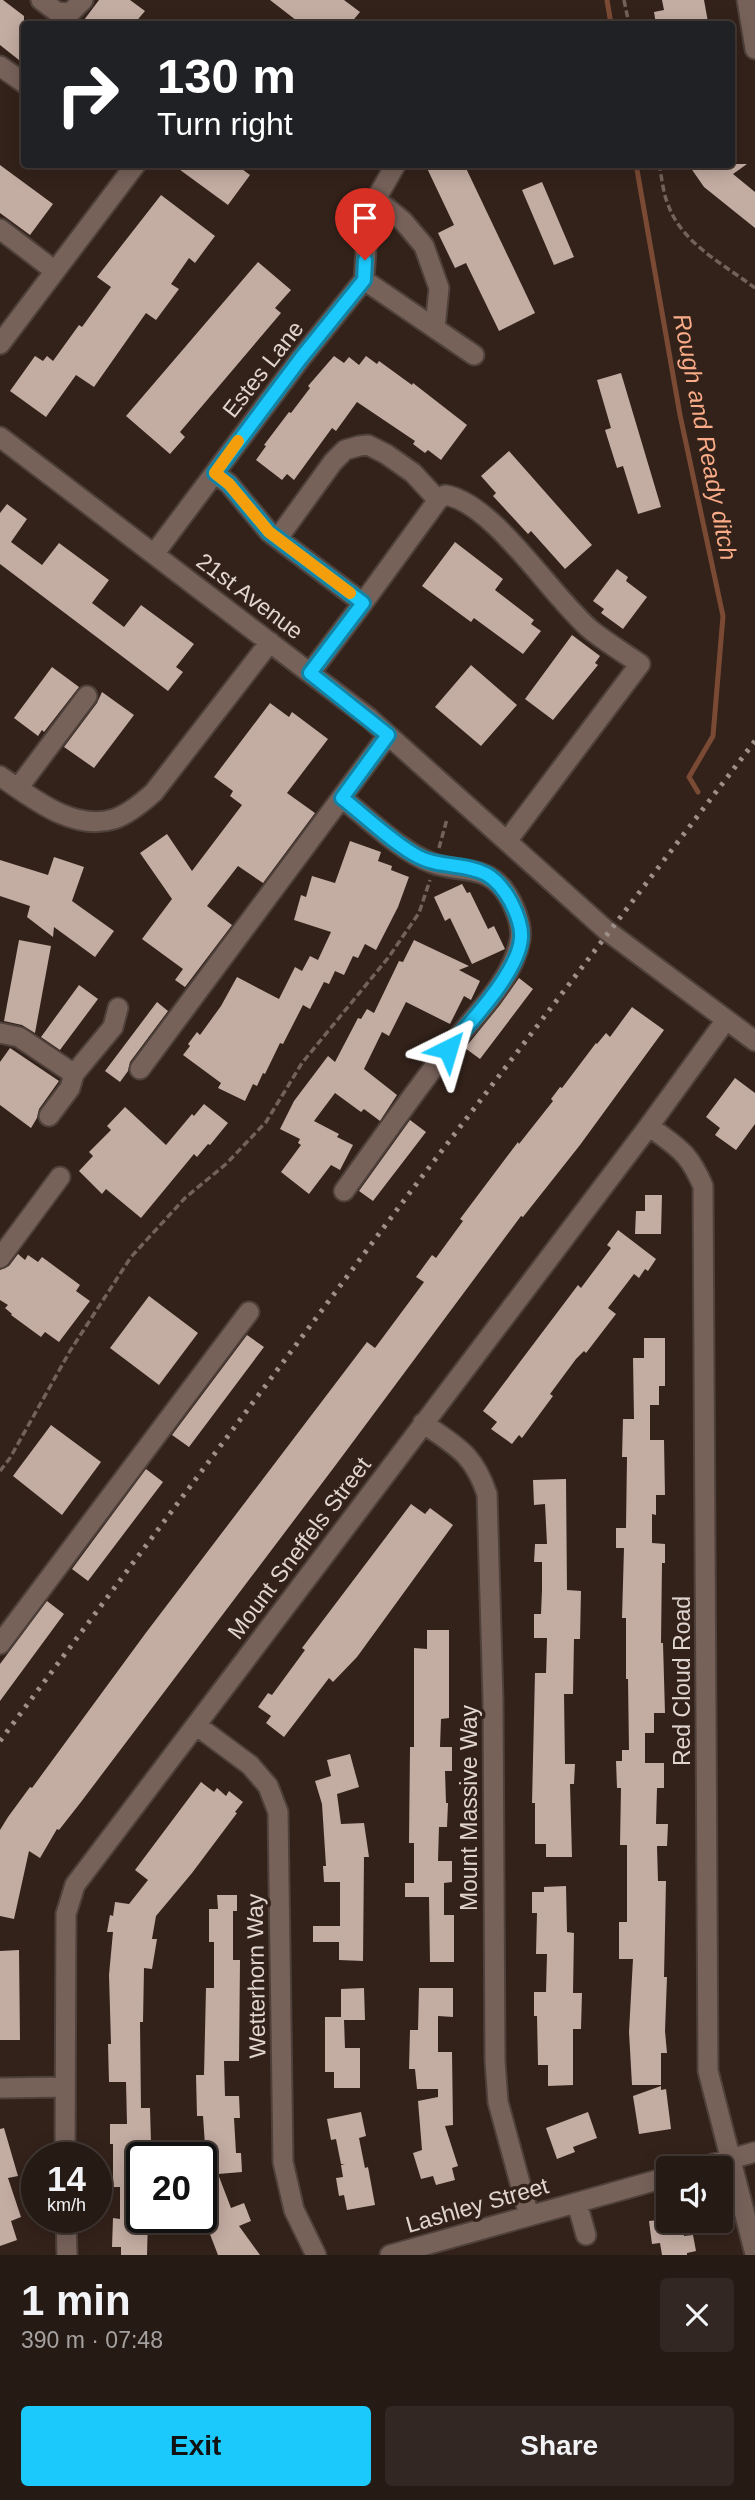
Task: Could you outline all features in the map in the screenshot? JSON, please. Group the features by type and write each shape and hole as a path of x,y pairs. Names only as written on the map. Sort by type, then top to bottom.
{"street":[{"path":"41,0 57,12 70,13 83,0"},
{"path":"747,0 755,49"},
{"path":"0,65 21,81"},
{"path":"0,344 133,168"},
{"path":"394,168 368,219 364,280 474,355"},
{"path":"376,199 404,221 424,246 439,288 435,328"},
{"path":"0,229 55,271"},
{"name":"Estes Lane","path":"154,554 301,358 364,280"},
{"name":"21st Avenue","path":"0,437 388,735 620,940 755,1041"},
{"path":"278,538 333,462 345,450 359,446 368,445 386,454 413,473 438,500"},
{"path":"215,473 229,484 244,504 278,538 363,603"},
{"path":"310,673 438,500 445,495 459,497 506,535 564,603 591,630 640,664 507,841"},
{"path":"0,776 59,813 86,822 113,819 139,806 154,792 270,642"},
{"path":"18,788 87,696"},
{"path":"140,1069 388,735"},
{"path":"342,798 416,856 434,864 461,867 485,874 504,890 516,912 521,937 514,958 497,990 448,1049 344,1191"},
{"path":"49,1116 70,1088 74,1074 113,1027 118,1008"},
{"name":"Mount Sneffels Street","path":"65,2142 66,1914 75,1885 649,1126 726,1020"},
{"path":"0,1033 19,1037 74,1074"},
{"name":"Red Cloud Road","path":"649,1126 693,1162 703,1186 708,2071 729,2156"},
{"path":"0,1258 60,1177"},
{"path":"0,1644 249,1312"},
{"name":"Mount Massive Way","path":"423,1423 463,1452 479,1471 487,1494 495,2061 498,2102 529,2216"},
{"name":"Wetterhorn Way","path":"196,1725 250,1765 268,1786 278,1812 283,2162 294,2210 316,2255"},
{"path":"0,2088 64,2087"},
{"path":"733,2159 755,2152"},
{"name":"Red Cloud Road","path":"733,2171 755,2254"},
{"name":"Lashley Street","path":"390,2255 656,2180"},
{"name":"Lashley Street","path":"577,2203 586,2235"},
{"path":"66,2233 66,2255"}],"path":[{"path":"624,0 628,21"},
{"path":"660,168 669,207 682,229 709,254 755,288"},
{"path":"438,854 447,819"},
{"path":"0,1471 70,1351 131,1257 185,1198 226,1164 267,1122 302,1063 388,958 419,913 430,879"}],"building":[{"path":"0,0 3,0 24,16 24,21 21,21 21,62 0,45"},
{"path":"99,0 130,0 145,11 137,21 83,21"},
{"path":"270,0 344,0 360,12 352,21 297,21"},
{"path":"662,0 704,0 708,21 656,21 654,12 664,10"},
{"path":"735,164 747,164 733,174 755,192 755,228 704,187 691,168 735,168"},
{"path":"0,165 53,204 30,235 0,213"},
{"path":"177,168 240,168 250,175 228,205"},
{"path":"427,168 466,168 535,313 499,331 466,263 455,268 438,233 454,225"},
{"path":"542,182 574,257 554,265 522,190"},
{"path":"161,195 215,236 195,263 189,258 171,284 179,289 156,320 146,313 94,387 76,375 46,417 10,391 35,356 43,361 47,356 53,361 79,325 82,327 111,287 97,277"},
{"path":"258,262 291,290 275,308 281,313 180,432 185,437 170,454 126,416"},
{"path":"334,356 344,363 349,357 359,365 366,356 377,364 379,361 412,385 413,383 467,425 441,460 428,450 425,453 413,444 415,441 357,402 336,431 332,428 294,480 287,474 282,480 256,460 266,446 264,445 310,388 308,386"},
{"path":"621,373 661,507 638,514 623,466 617,468 605,430 611,428 597,380"},
{"path":"509,451 592,545 565,569 531,531 528,534 493,496 496,493 481,476"},
{"path":"7,504 27,519 11,542 42,565 59,543 109,580 92,603 124,627 141,605 194,644 176,667 183,672 168,691 0,564 0,513"},
{"path":"455,542 503,579 495,590 534,620 531,624 541,631 523,654 474,618 471,622 422,586"},
{"path":"617,569 628,577 626,581 647,597 623,629 601,613 604,609 593,601"},
{"path":"572,635 600,656 595,663 598,665 553,720 525,699"},
{"path":"471,665 517,705 481,746 435,707"},
{"path":"52,667 79,687 38,736 14,718"},
{"path":"102,692 134,715 94,768 64,747 97,703"},
{"path":"270,703 289,717 292,712 328,739 287,793 315,813 263,883 238,866 207,906 232,925 185,987 175,980 183,969 142,939 172,899 140,853 167,834 192,871 242,805 230,796 233,791 214,777"},
{"path":"350,841 381,852 378,861 409,877 398,907 376,950 365,944 358,958 353,956 344,975 335,971 329,984 324,982 310,1009 303,1005 265,1074 263,1073 257,1086 253,1084 245,1101 218,1088 221,1083 183,1055 197,1032 200,1035 221,1006 237,977 279,999 295,967 302,971 310,956 318,960 331,932 294,920 301,895 306,897 312,876 335,883"},
{"path":"54,857 84,867 72,901 114,931 95,957 54,927 53,937 27,917 30,906 0,896 0,860 48,875"},
{"path":"462,884 467,893 470,892 488,929 494,926 505,949 472,964 450,918 445,921 434,897"},
{"path":"19,940 51,946 35,1033 22,1025 4,1021"},
{"path":"414,940 469,966 459,970 480,981 471,1000 464,996 450,1024 406,1002 389,1036 382,1032 364,1069 397,1095 380,1121 364,1109 361,1112 335,1093 314,1121 353,1145 340,1170 331,1165 309,1194 281,1172 301,1145 298,1143 300,1139 280,1129 294,1101 328,1056 335,1062 358,1018 361,1019 367,1009 374,1013 399,961 403,962"},
{"path":"519,978 533,989 480,1059 465,1048"},
{"path":"79,985 98,999 60,1050 41,1037"},
{"path":"157,1002 168,1011 130,1062 128,1071 120,1082 105,1071"},
{"path":"632,1007 664,1030 580,1145 523,1217 521,1216 81,1802 59,1830 57,1829 40,1858 29,1851 14,1919 0,1916 0,1830 8,1817 367,1342 375,1348 424,1282 416,1277 432,1255 436,1258 463,1221 460,1219 518,1142 519,1144 553,1101 551,1099 560,1087 562,1088 606,1033 610,1037"},
{"path":"10,1048 59,1081 39,1109 31,1128 0,1105 0,1062"},
{"path":"735,1078 755,1093 755,1124 736,1150 715,1135 720,1128 706,1117"},
{"path":"204,1104 228,1123 197,1157 194,1154 141,1218 106,1189 102,1194 79,1171 93,1156 89,1152 111,1130 107,1126 125,1107 166,1145"},
{"path":"410,1120 426,1132 373,1201 359,1191"},
{"path":"645,1195 662,1195 661,1234 635,1234 636,1211 645,1211"},
{"path":"618,1230 656,1259 639,1278 634,1274 608,1308 616,1314 586,1353 584,1351 576,1359 522,1438 519,1435 512,1444 491,1429 497,1422 483,1411 578,1285 581,1288 611,1248 607,1245"},
{"path":"18,1254 25,1260 28,1255 38,1262 42,1257 80,1285 76,1291 90,1301 59,1342 45,1332 41,1337 11,1315 5,1308 8,1305 0,1300 0,1270 9,1266"},
{"path":"149,1296 198,1333 159,1385 110,1348"},
{"path":"247,1335 264,1347 189,1447 172,1435"},
{"path":"644,1338 665,1338 665,1386 659,1386 659,1405 650,1405 650,1440 664,1440 665,1495 656,1495 656,1515 652,1514 652,1543 665,1544 665,1563 662,1563 661,1643 665,1713 654,1713 654,1733 645,1733 645,1763 664,1763 664,1788 657,1788 656,1824 668,1824 667,1846 657,1846 658,1881 666,1881 664,1977 667,1977 667,2053 661,2053 661,2085 632,2085 629,2032 633,1959 619,1959 619,1922 627,1922 627,1845 620,1845 621,1788 617,1788 616,1761 622,1761 622,1750 629,1750 626,1618 622,1618 624,1548 616,1548 616,1528 626,1528 627,1457 622,1457 623,1419 634,1419 633,1358 644,1358"},
{"path":"51,1425 101,1462 62,1515 13,1476"},
{"path":"146,1469 163,1482 88,1581 72,1569"},
{"path":"566,1479 567,1590 581,1591 580,1639 574,1639 573,1694 564,1694 565,1764 575,1764 574,1784 570,1784 572,1857 546,1857 546,1844 535,1844 535,1803 532,1803 535,1673 546,1673 547,1638 534,1638 534,1614 541,1614 542,1590 542,1562 534,1562 535,1544 547,1544 545,1504 534,1505 533,1480"},
{"path":"411,1504 425,1514 430,1508 453,1525 357,1657 333,1682 329,1678 284,1737 266,1723 271,1716 258,1707 268,1693 272,1695 305,1650 302,1648"},
{"path":"47,1601 64,1614 0,1701 0,1664"},
{"path":"427,1630 449,1630 449,1718 441,1719 440,1747 452,1747 452,1771 445,1771 447,1827 439,1827 438,1861 452,1861 452,1882 444,1883 444,1915 454,1915 454,1962 430,1962 429,1897 405,1897 405,1883 414,1883 414,1843 409,1843 410,1747 414,1747 414,1648 427,1649"},
{"path":"350,1754 359,1787 337,1794 341,1824 364,1823 369,1857 364,1857 363,1961 339,1960 339,1942 313,1942 313,1926 340,1926 340,1882 324,1882 323,1866 326,1866 322,1804 315,1781 331,1776 327,1760"},
{"path":"201,1782 214,1792 217,1788 226,1796 229,1791 243,1802 192,1873 156,1916 152,1939 157,1939 152,1969 144,1968 143,2022 140,2022 141,2108 150,2108 151,2142 126,2142 126,2233 148,2233 147,2255 121,2255 121,2247 112,2247 113,2218 120,2219 120,2187 113,2187 110,2124 127,2124 126,2082 109,2082 109,1975 113,1932 107,1932 115,1902 129,1904 148,1880 135,1870"},
{"path":"566,1886 567,1932 574,1933 573,1993 582,1993 581,2029 573,2029 573,2085 548,2086 548,2065 538,2065 537,2016 534,2016 534,1992 546,1992 547,1954 536,1954 537,1913 532,1913 532,1892 544,1892 544,1887"},
{"path":"217,1895 237,1895 237,1911 233,1911 233,1960 240,1960 239,2061 224,2061 225,2096 239,2096 240,2118 234,2118 236,2153 241,2153 242,2172 218,2174 231,2208 244,2203 251,2221 239,2226 260,2255 218,2255 210,2233 217,2233 217,2142 205,2142 203,2116 197,2116 196,2075 204,2075 206,1988 214,1988 214,1942 209,1942 209,1909 218,1909"},
{"path":"19,1950 20,2040 0,2040 0,1951"},
{"path":"364,1988 365,2020 344,2020 345,2048 360,2048 360,2088 334,2088 334,2072 325,2072 325,2017 341,2017 341,1989"},
{"path":"419,1988 453,1988 453,2017 438,2016 438,2052 452,2052 453,2125 445,2126 458,2166 452,2168 455,2180 436,2185 433,2176 421,2179 413,2153 422,2150 418,2101 438,2097 438,2089 417,2089 415,2069 409,2069 410,2030 418,2030"},
{"path":"661,2086 661,2090 666,2089 671,2129 639,2134 633,2096"},
{"path":"361,2112 366,2136 359,2138 375,2205 347,2210 344,2195 339,2196 336,2178 343,2177 341,2165 345,2164 341,2164 336,2139 331,2140 327,2119"},
{"path":"588,2112 597,2138 573,2147 575,2152 557,2159 546,2128"},
{"path":"4,2128 18,2176 8,2178 21,2217 11,2221 17,2240 0,2246 0,2129"},
{"path":"656,2220 656,2233 693,2235 696,2251 687,2255 662,2255 660,2243 652,2244 649,2221"}],"waterway":[{"name":"Rough and Ready ditch","path":"607,0 610,21"},
{"name":"Rough and Ready ditch","path":"637,168 680,415 723,616 713,736 689,777 698,792"}],"railway":[{"path":"0,1741 408,1195 755,741"}],"slow traffic":[{"path":"238,441 215,473 229,484 269,532 350,593"}],"route":[{"path":"365,260 364,280 301,358 215,473 229,484 269,532 363,603 310,673 388,735 342,798 416,856 434,864 461,867 485,874 504,890 516,912 521,937 514,958 497,990 448,1049"}]}
